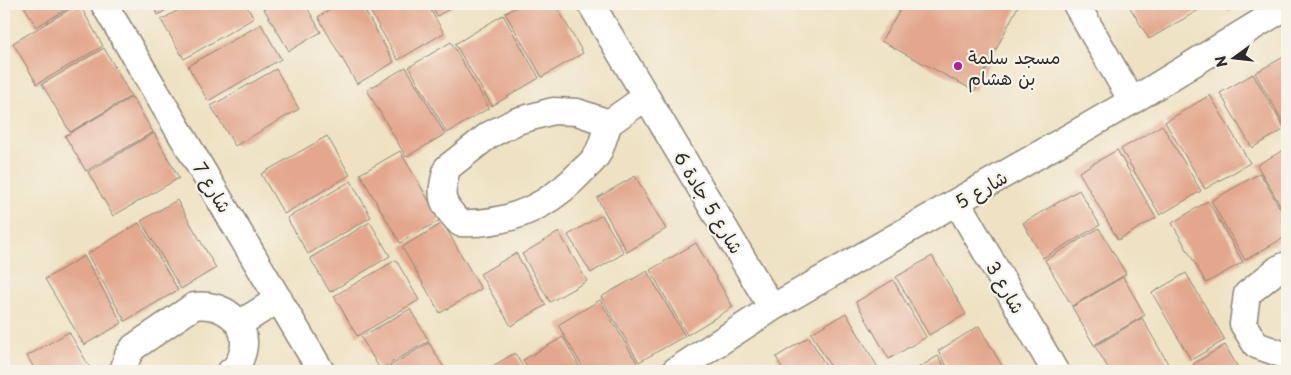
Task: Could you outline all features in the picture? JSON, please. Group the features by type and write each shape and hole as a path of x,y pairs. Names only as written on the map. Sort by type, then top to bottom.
{"street":[{"name":"شارع 7","path":"104,4 320,371"},
{"name":"شارع 5 جادة 6","path":"591,4 772,308"},
{"path":"1076,4 1132,101"},
{"name":"شارع 5","path":"675,371 772,308 1132,101 1287,6"},
{"path":"609,123 577,112 554,111 517,121 488,135 446,168 441,192 448,210 460,223 486,224 525,212 548,201 570,184 596,156 609,123 646,97"},
{"name":"شارع 3","path":"957,202 1055,371"},
{"path":"1287,265 1278,269 1247,294 1243,324 1256,345 1287,356"},
{"path":"239,324 279,299"},
{"path":"123,371 128,355 134,346 194,306 214,306 223,309 239,324 243,335 242,359 231,371"}],"building":[{"path":"23,4 76,4 36,27"},
{"path":"79,4 103,46 37,84 13,43"},
{"path":"151,4 176,4 158,15"},
{"path":"189,4 245,4 254,18 184,59 161,20"},
{"path":"261,4 305,4 321,32 289,51"},
{"path":"340,4 361,4 394,62 357,84 318,17"},
{"path":"366,4 427,4 444,33 398,60"},
{"path":"430,4 458,4 437,16"},
{"path":"522,4 555,4 583,53 542,77 505,13"},
{"name":"مسجد سلمة بن هشام","path":"904,4 1019,4 975,91 881,41"},
{"path":"1128,4 1209,4 1149,39"},
{"path":"1224,4 1241,4 1228,11"},
{"path":"503,15 539,78 492,106 455,44"},
{"path":"261,24 281,59 208,101 188,66"},
{"path":"451,42 489,108 447,133 409,67"},
{"path":"104,48 131,96 70,132 42,84"},
{"path":"1287,55 1287,129 1255,73"},
{"path":"406,67 445,134 406,157 367,90"},
{"path":"276,69 299,109 235,146 211,106"},
{"path":"1253,74 1285,129 1252,148 1220,93"},
{"path":"1210,95 1250,163 1205,189 1165,122"},
{"path":"132,97 153,132 86,171 65,136"},
{"path":"1162,125 1201,191 1160,215 1121,149"},
{"path":"154,133 179,178 113,216 88,172"},
{"path":"327,136 350,175 284,214 261,174"},
{"path":"1287,148 1287,217 1257,165"},
{"path":"1117,150 1156,218 1118,240 1079,172"},
{"path":"400,151 440,220 400,243 360,174"},
{"path":"1260,173 1287,220 1287,236 1245,260 1211,201"},
{"path":"635,176 666,229 627,252 597,198"},
{"path":"351,181 371,217 308,254 287,218"},
{"path":"1079,190 1100,225 1043,258 1023,223"},
{"path":"177,200 216,268 181,289 141,221"},
{"path":"1208,201 1243,262 1206,283 1172,223"},
{"path":"602,215 624,253 591,273 568,235"},
{"path":"370,222 390,256 330,292 310,258"},
{"path":"139,223 178,290 125,321 87,254"},
{"path":"443,223 481,289 440,313 402,247"},
{"path":"1099,228 1126,274 1072,306 1045,260"},
{"path":"559,232 587,281 550,302 522,254"},
{"path":"696,243 733,307 687,335 650,270"},
{"path":"516,253 546,305 511,326 480,274"},
{"path":"84,256 122,323 84,345 45,279"},
{"path":"932,256 966,314 929,335 896,277"},
{"path":"396,260 419,300 357,336 334,296"},
{"path":"647,271 685,336 639,362 601,297"},
{"path":"1186,273 1225,340 1191,360 1152,293"},
{"path":"1123,277 1145,315 1094,345 1072,307"},
{"path":"893,280 926,337 889,359 856,302"},
{"path":"600,300 637,363 624,371 585,371 558,325"},
{"path":"410,309 429,341 380,369 361,337"},
{"path":"846,313 880,371 833,371 811,333"},
{"path":"1142,318 1171,369 1166,371 1110,371 1095,346"},
{"path":"979,326 1005,371 950,371 938,351"},
{"path":"69,332 92,371 36,371 27,356"},
{"path":"563,337 582,371 529,371 523,360"},
{"path":"809,337 829,371 784,371 776,357"},
{"path":"429,343 446,371 381,371"},
{"path":"1225,345 1240,371 1197,371 1193,364"},
{"path":"515,353 525,371 484,371"},
{"path":"938,356 947,371 913,371"},
{"path":"1178,365 1182,371 1168,371"}],"place":[{"name":"مسجد سلمة بن هشام","path":"958,66"}]}
